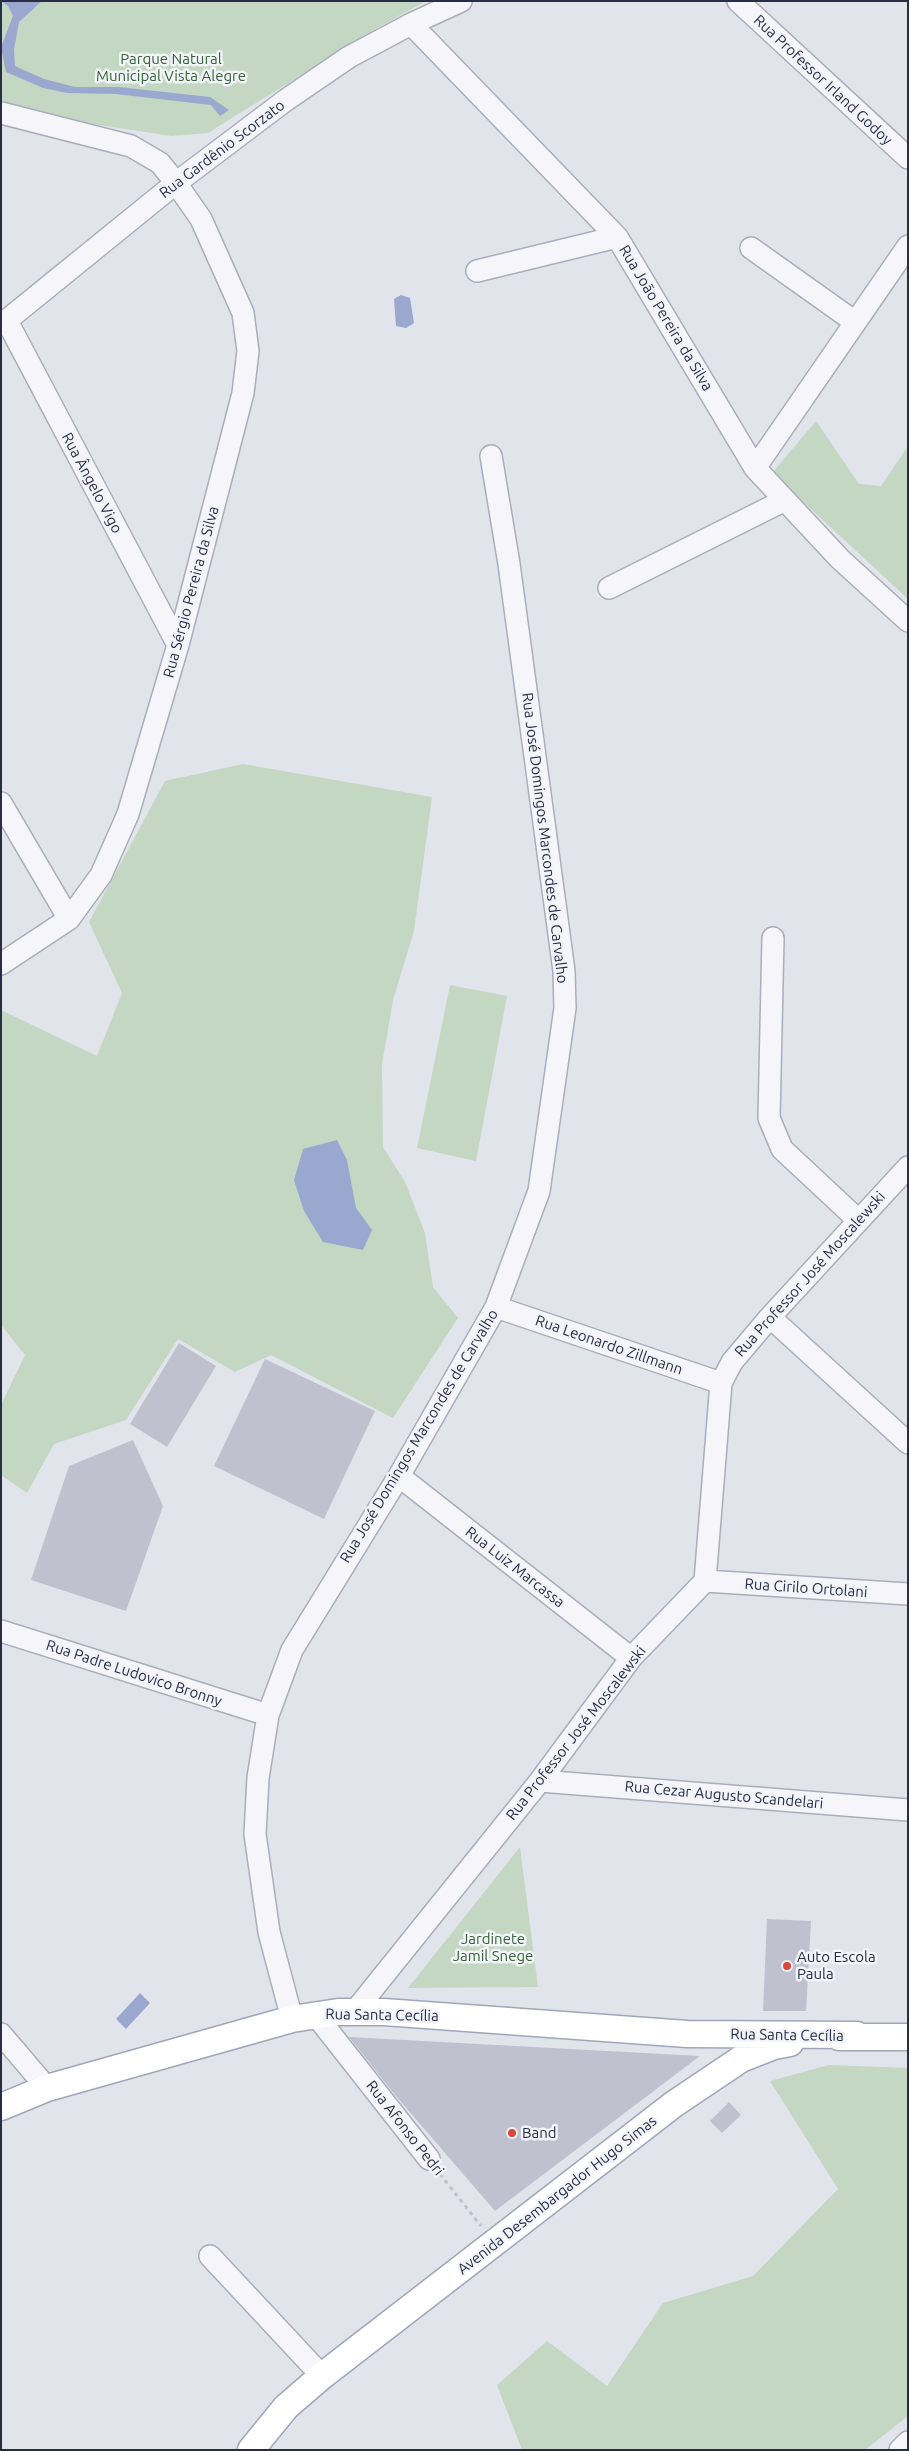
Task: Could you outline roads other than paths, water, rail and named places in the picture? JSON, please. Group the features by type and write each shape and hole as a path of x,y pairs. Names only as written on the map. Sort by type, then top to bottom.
{"main road":[{"name":"Rua Santa Cecília","path":"1,2107 47,2088 304,2016 355,2011 686,2034 857,2035"},
{"name":"Rua Santa Cecília","path":"686,2034 758,2052"},
{"name":"Avenida Desembargador Hugo Simas","path":"251,2450 286,2407 322,2376 703,2083 741,2059 792,2042 857,2035 908,2037"}],"street":[{"name":"Rua Gardênio Scorzato","path":"4,323 235,136 349,57 411,24 460,1"},
{"name":"Rua Professor Irland Godoy","path":"738,1 908,158"},
{"name":"Rua João Pereira da Silva","path":"411,24 617,237 755,468 840,559 908,621"},
{"name":"Rua Sérgio Pereira da Silva","path":"1,113 131,146 160,163 201,219 243,313 248,351 243,393 178,645 128,814 100,875 69,918 1,964"},
{"path":"477,271 617,237"},
{"path":"755,468 908,246"},
{"path":"751,248 855,322"},
{"name":"Rua Ângelo Vigo","path":"4,323 178,645"},
{"name":"Rua José Domingos Marcondes de Carvalho","path":"304,2016 269,1932 255,1834 258,1778 268,1715 292,1650 399,1476 496,1307 539,1191 565,1008 563,961 509,564 491,456"},
{"path":"609,588 786,500"},
{"path":"1,803 69,918"},
{"path":"773,938 769,1118 782,1150 858,1220"},
{"name":"Rua Professor José Moscalewski","path":"355,2011 540,1781 632,1658 705,1581 721,1383 732,1362 770,1318 908,1167"},
{"name":"Rua Leonardo Zillmann","path":"496,1307 721,1383"},
{"path":"770,1318 908,1443"},
{"name":"Rua Luiz Marcassa","path":"399,1476 632,1658"},
{"name":"Rua Cirilo Ortolani","path":"705,1581 908,1594"},
{"name":"Rua Padre Ludovico Bronny","path":"1,1631 268,1715"},
{"name":"Rua Cezar Augusto Scandelari","path":"540,1781 908,1810"},
{"name":"Rua Afonso Pedri","path":"304,2016 428,2159"},
{"path":"1,2034 47,2088"},
{"path":"210,2256 322,2376"},
{"path":"900,2450 908,2442"}],"water":[{"path":"1,1 42,1 19,22 14,49 15,66 44,79 75,87 119,87 210,97 229,110 220,116 211,105 116,94 67,93 43,88 6,72 1,47 13,16 8,6"},
{"path":"401,295 410,298 414,323 406,328 396,326 394,299"},
{"path":"337,1140 347,1160 356,1208 372,1230 363,1250 323,1242 304,1211 294,1180 303,1149"},
{"path":"140,1993 150,2003 126,2029 116,2019"}],"place":[{"name":"Auto Escola Paula","path":"787,1966"},
{"name":"Band","path":"512,2133"}],"park label":[{"name":"Parque Natural Municipal Vista Alegre","path":"171,68"},
{"name":"Jardinete Jamil Snege","path":"493,1948"}]}
